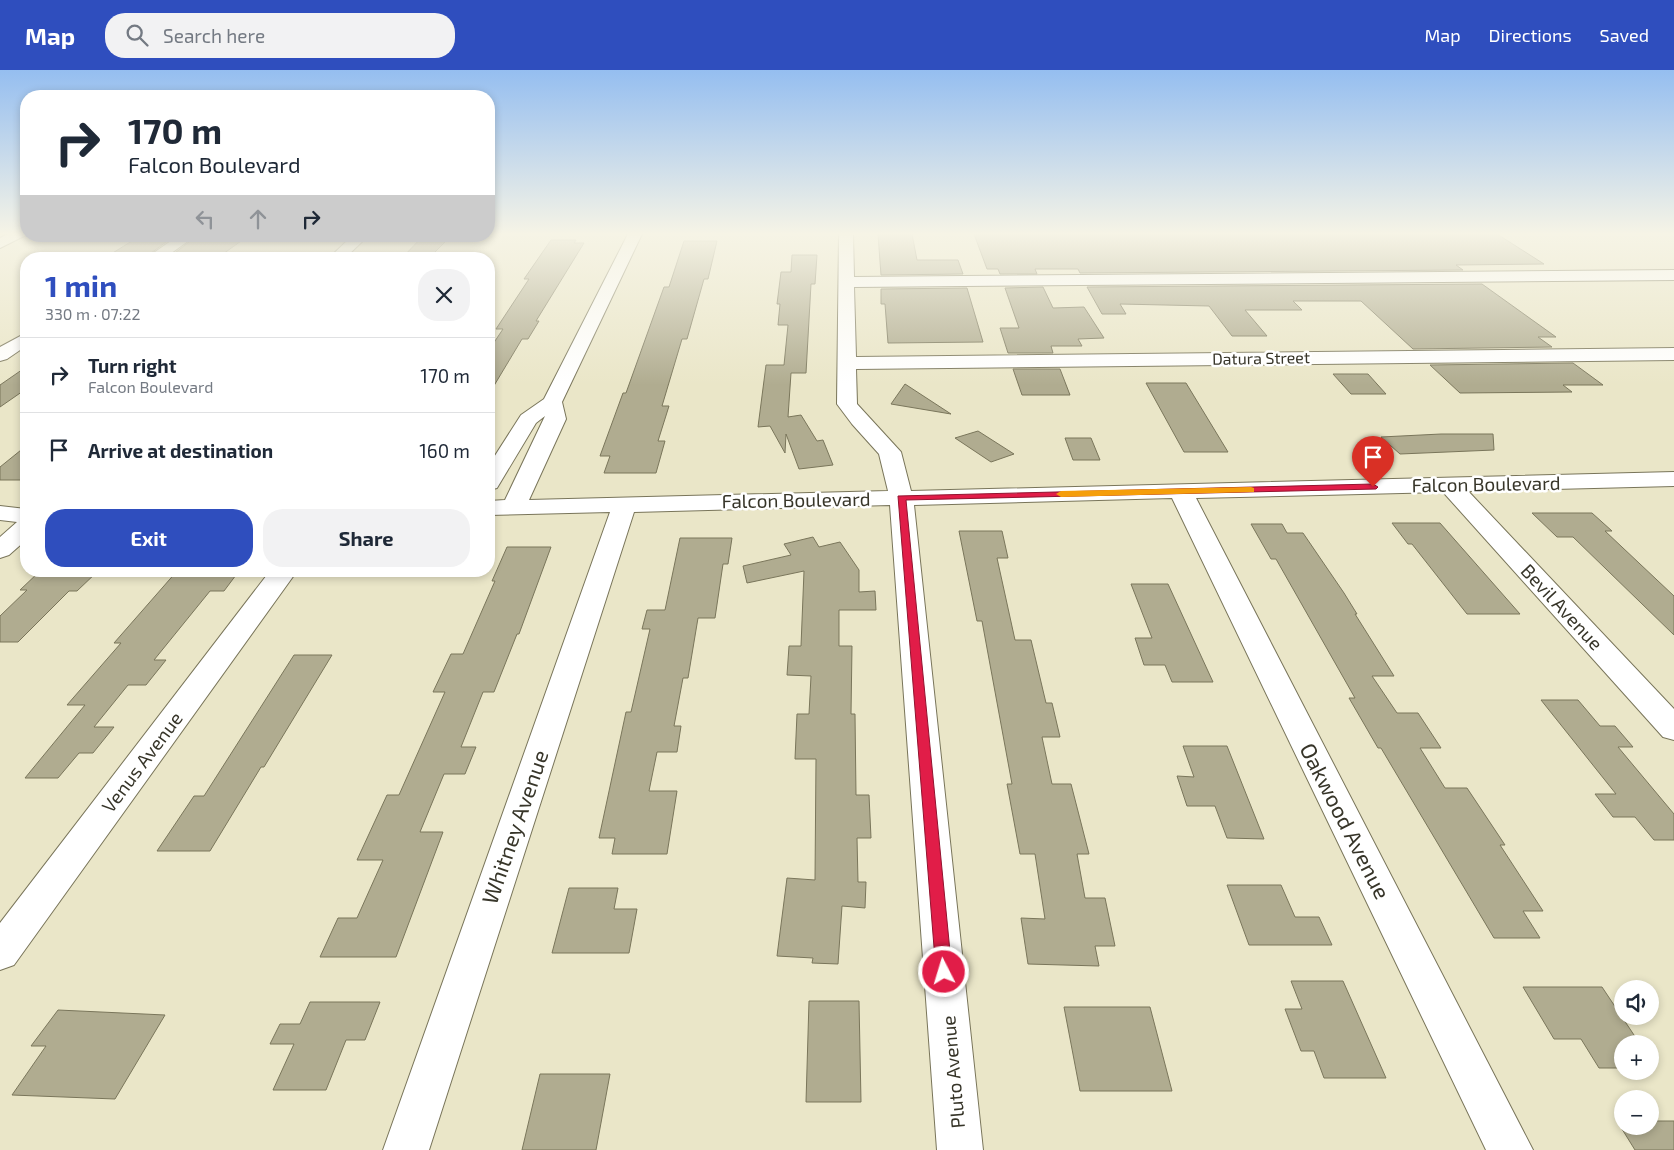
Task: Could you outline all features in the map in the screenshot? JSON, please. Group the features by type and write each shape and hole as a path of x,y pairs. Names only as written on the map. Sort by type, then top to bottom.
{"street":[{"path":"495,473 528,419 552,402 610,284"},
{"name":"Pluto Avenue","path":"847,284 847,404 859,420 890,452 901,498 960,1150"},
{"path":"0,355 20,342"},
{"name":"Datura Street","path":"848,363 1674,354"},
{"path":"514,507 556,419 552,402"},
{"name":"Falcon Boulevard","path":"495,508 1674,479"},
{"name":"Bevil Avenue","path":"1450,485 1674,728"},
{"name":"Oakwood Avenue","path":"1181,492 1510,1150"},
{"name":"Whitney Avenue","path":"406,1150 624,504"},
{"path":"0,513 20,515"},
{"path":"0,550 20,532"},
{"name":"Venus Avenue","path":"0,953 280,577"}],"building":[{"path":"525,284 559,284 536,321 539,321 528,339 522,339 495,384 495,341 503,329 496,329"},
{"path":"670,284 702,284 687,339 682,339 662,406 669,406 658,441 665,441 656,473 604,473 610,456 600,456 623,393 626,393 664,287 669,287"},
{"path":"779,284 811,284 806,373 791,373 788,417 801,415 817,441 823,440 833,465 799,469 786,434 785,453 770,426 758,427 766,365 784,365 788,325 778,325 780,304 777,304"},
{"path":"1483,284 1556,337 1538,337 1552,347 1413,349 1361,301 1293,301 1302,310 1245,310 1267,336 1232,336 1209,306 1120,304 1126,314 1102,314 1087,287"},
{"path":"1043,287 1053,308 1084,307 1104,338 1078,339 1082,346 1051,346 1053,353 1008,353 1000,328 1019,328 1005,288"},
{"path":"967,288 983,342 888,343 885,304 881,304 881,289"},
{"path":"1573,363 1603,385 1563,385 1572,392 1460,393 1430,365"},
{"path":"1013,369 1060,369 1070,395 1022,395"},
{"path":"20,371 20,393 0,407 0,385"},
{"path":"1333,374 1368,374 1386,394 1351,394"},
{"path":"1146,383 1186,383 1228,452 1184,452"},
{"path":"905,384 951,414 891,404"},
{"path":"978,431 1014,454 991,462 955,438"},
{"path":"1493,434 1494,450 1400,454 1381,437"},
{"path":"1065,438 1091,438 1100,460 1073,460"},
{"path":"20,451 20,480 0,480 0,467"},
{"path":"1532,513 1592,513 1612,531 1605,531 1674,596 1674,635 1573,537 1557,537"},
{"path":"1392,523 1440,523 1520,614 1467,614 1412,544 1408,544"},
{"path":"1251,524 1282,524 1287,533 1303,533 1344,593 1394,676 1372,676 1397,713 1418,713 1441,748 1420,748 1445,788 1467,788 1505,845 1500,845 1543,911 1523,911 1540,938 1494,938 1381,748 1378,748 1349,698 1355,698 1276,559 1271,559"},
{"path":"959,531 1002,531 1008,558 997,558 1015,640 1031,640 1046,703 1052,703 1060,737 1042,737 1052,784 1071,784 1089,854 1077,854 1085,898 1105,898 1115,946 1095,946 1099,966 1028,964 1021,918 1045,919 1035,854 1020,854 1007,784 1012,784 982,621 977,621"},
{"path":"813,537 819,547 840,542 859,570 859,592 875,591 876,610 839,610 839,646 852,646 851,714 855,714 856,795 869,795 871,838 857,838 858,882 866,882 865,908 842,906 838,964 812,963 813,958 777,956 787,878 815,880 816,759 795,759 797,714 809,714 811,676 787,675 789,646 801,646 804,571 747,583 743,566 791,555 784,544"},
{"path":"680,538 732,538 728,564 723,564 715,618 698,618 688,678 683,678 674,726 681,726 677,752 657,752 649,791 677,791 667,854 612,854 615,838 599,838 626,712 631,712 650,629 642,629 647,610 665,610"},
{"path":"507,547 551,547 519,634 517,634 494,692 483,692 461,747 476,747 465,774 444,774 420,832 443,832 396,957 320,957 338,918 357,918 383,860 357,860 387,795 399,795 445,692 433,692 451,654 463,654 495,581 492,581"},
{"path":"34,577 92,577 77,591 69,591 18,642 0,642 0,616 27,590 20,590"},
{"path":"172,577 234,577 224,591 210,591 154,660 166,660 146,685 128,685 94,727 114,727 93,753 79,753 58,778 25,778 85,705 67,705 121,643 114,643"},
{"path":"1131,584 1168,584 1213,682 1172,682 1165,665 1144,665 1135,638 1152,638"},
{"path":"294,655 332,655 210,851 157,851 194,796 204,796"},
{"path":"1541,700 1578,700 1600,726 1615,726 1633,747 1618,747 1674,814 1674,840 1654,840 1635,817 1613,817 1595,794 1616,794"},
{"path":"1183,746 1227,746 1264,839 1227,838 1215,806 1187,806 1177,776 1194,777"},
{"path":"1227,885 1281,885 1295,917 1319,917 1332,945 1249,945"},
{"path":"569,888 618,888 614,909 637,909 629,953 552,953"},
{"path":"1291,981 1343,981 1386,1078 1324,1078 1314,1051 1301,1051 1285,1009 1302,1009"},
{"path":"1523,987 1602,987 1614,1005 1614,1025 1627,1025 1634,1035 1614,1035 1614,1068 1599,1068 1581,1039 1554,1039"},
{"path":"809,1001 859,1001 861,1102 806,1102"},
{"path":"310,1002 380,1002 365,1040 346,1040 326,1090 273,1090 294,1044 270,1044 280,1024 300,1024"},
{"path":"1064,1007 1150,1007 1172,1091 1080,1091"},
{"path":"58,1010 165,1015 115,1099 12,1095 46,1046 31,1046"},
{"path":"540,1074 610,1074 596,1150 522,1150"},
{"path":"1659,1121 1674,1121 1674,1150 1635,1150 1626,1135 1659,1135"}],"slow traffic":[{"path":"1061,494 1251,490"}],"route":[{"path":"944,972 901,498 1373,487"}]}
